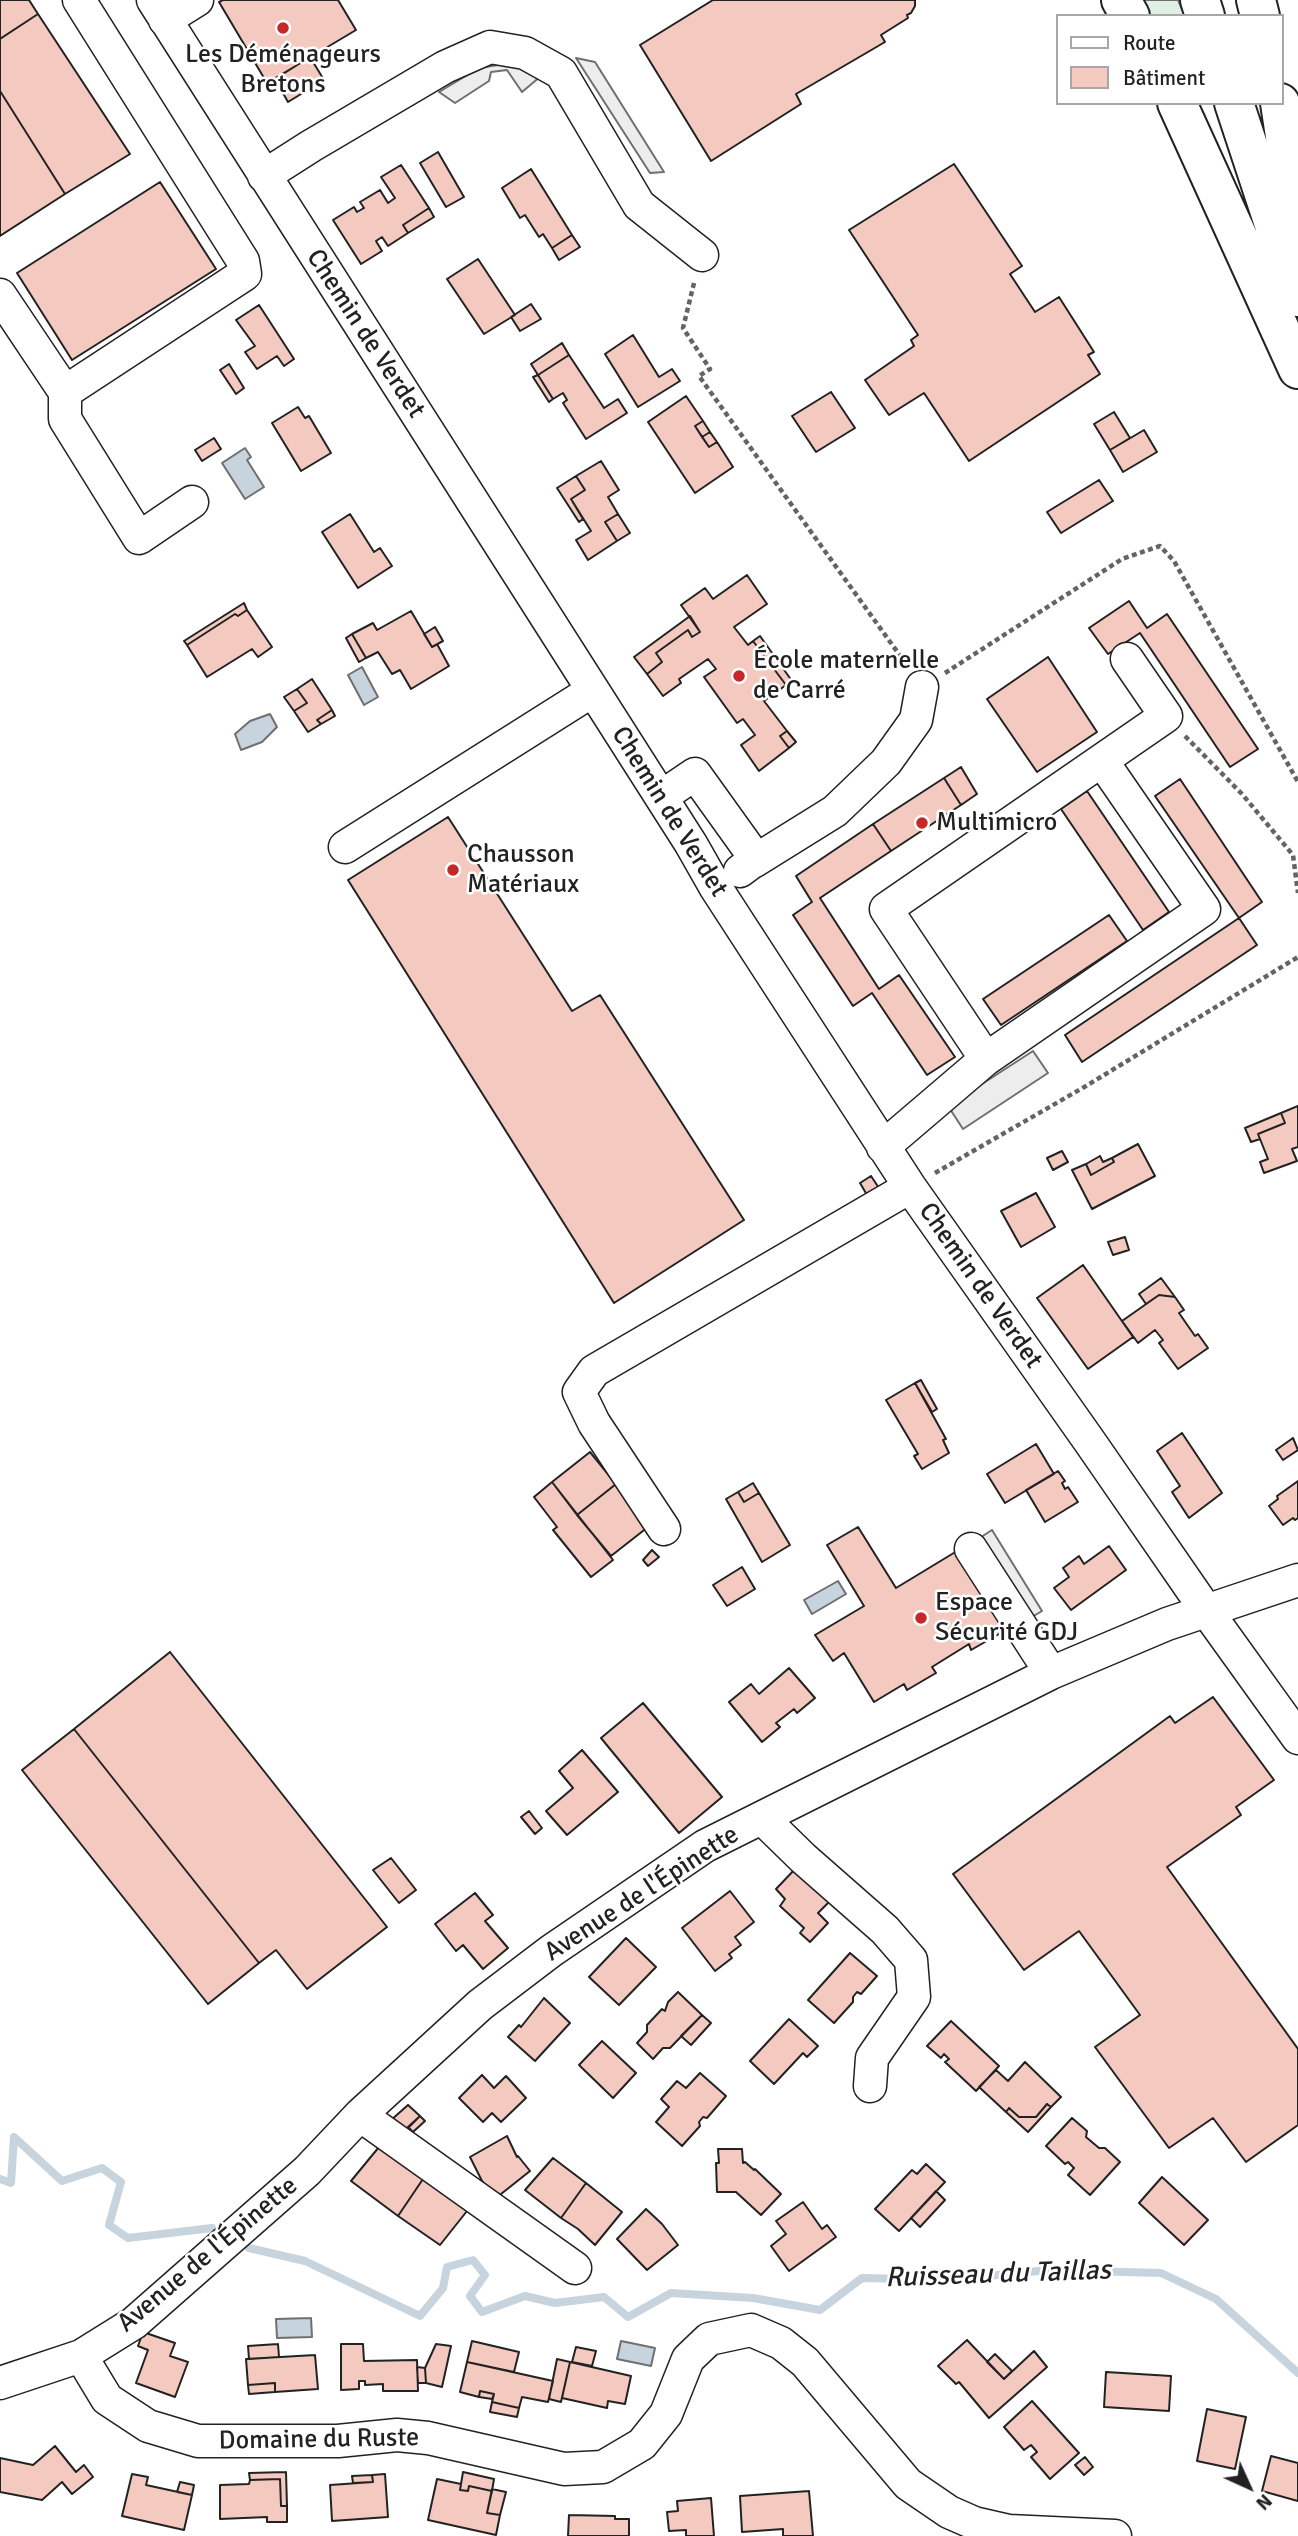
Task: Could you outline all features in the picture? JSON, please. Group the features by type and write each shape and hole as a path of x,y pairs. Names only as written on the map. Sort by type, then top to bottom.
{"highway":[{"path":"1178,105 1298,369"},
{"path":"1235,105 1298,297"},
{"path":"1280,105 1298,223"}],"street":[{"path":"65,392 245,274 243,261 79,0"},
{"path":"159,10 197,0"},
{"name":"Chemin de Verdet","path":"159,10 883,1147 1298,1738"},
{"path":"264,176 445,67 490,47 525,52 561,73 639,205 702,255"},
{"path":"0,295 65,392 65,419 139,538 192,502"},
{"path":"986,1059 886,909 1166,716 1127,659"},
{"path":"716,888 835,811 886,762 916,720 922,687"},
{"path":"345,847 592,691"},
{"path":"883,1147 986,1059 1204,909 1102,761"},
{"path":"661,797 695,774 756,859 753,862"},
{"path":"664,1529 594,1423 579,1392 594,1371 910,1187"},
{"path":"971,1549 1051,1673"},
{"name":"Avenue de l'Épinette","path":"0,2383 81,2356 134,2323 307,2171 360,2115 480,2005 551,1951 705,1846 1051,1673 1167,1624 1298,1580"},
{"path":"762,1818 885,1930 911,1960 915,1997 872,2058 870,2086"},
{"path":"360,2115 575,2268"},
{"name":"Domaine du Ruste","path":"81,2356 107,2399 148,2426 198,2441 338,2441 397,2435 428,2438 564,2469 603,2467 642,2444 666,2414 688,2359 709,2339 751,2330 781,2343 805,2362 908,2484 949,2512 974,2523 1009,2531 1115,2536"}],"path":[{"path":"702,255 683,328 710,369 699,376 922,687"},
{"path":"1166,716 1242,794 1293,855 1298,893"},
{"path":"910,1187 1086,1086 1298,957"}],"green space":[{"path":"1132,0 1178,0 1184,14 1138,14"}],"shaded area":[{"path":"576,58 595,62 664,172 650,173"},
{"path":"511,63 541,76 522,92 507,70 491,72 489,81 455,103 439,92 479,68"},
{"path":"245,448 251,457 247,460 264,487 245,499 222,463"},
{"path":"362,667 378,697 364,705 348,675"},
{"path":"270,714 277,727 262,742 241,750 235,734 250,721"},
{"path":"1033,1051 1048,1073 963,1129 948,1106"},
{"name":"Espace Sécurité GDJ","path":"992,1530 1042,1611 1012,1629 961,1550"},
{"path":"838,1581 846,1594 812,1614 804,1600"},
{"path":"311,2318 312,2337 277,2338 276,2319"},
{"path":"621,2341 655,2348 651,2366 617,2359"}],"building":[{"path":"0,0 29,0 38,14 0,39"},
{"path":"338,0 356,30 267,83 219,2"},
{"path":"713,0 915,0 915,6 907,15 908,18 881,35 885,42 796,94 801,104 711,161 640,45"},
{"path":"38,14 130,154 65,194 0,91 0,39"},
{"path":"310,57 324,80 288,102 275,79"},
{"path":"0,91 65,194 0,236"},
{"path":"438,152 464,197 446,207 420,163"},
{"path":"954,164 1022,266 1010,274 1035,312 1059,297 1094,352 1088,355 1100,374 969,461 924,393 889,415 865,380 914,346 911,340 918,335 849,230"},
{"path":"401,165 429,208 403,225 408,233 388,246 382,237 376,241 382,251 361,264 333,220 354,207 357,212 364,208 360,202 380,190 388,203 395,198 381,177"},
{"path":"531,169 572,235 552,248 543,234 539,237 525,215 520,218 502,188"},
{"path":"160,182 216,269 72,360 17,273"},
{"path":"429,208 434,217 408,233 403,225"},
{"path":"572,235 580,247 559,260 552,248"},
{"path":"478,259 515,315 484,334 447,279"},
{"path":"531,304 541,319 520,331 511,317"},
{"path":"259,305 294,359 284,366 277,356 257,369 245,352 255,346 236,320"},
{"path":"633,335 659,377 672,369 680,381 638,407 605,354"},
{"path":"562,343 569,355 538,375 531,364"},
{"path":"569,355 604,408 618,399 627,413 586,439 563,403 567,400 563,393 553,399 538,375"},
{"path":"229,364 244,388 236,394 220,370"},
{"path":"538,375 553,399 549,402 533,377"},
{"path":"831,392 855,428 816,452 792,416"},
{"path":"686,396 703,421 695,426 709,447 717,442 733,467 695,493 648,422"},
{"path":"298,407 305,418 309,416 331,453 301,471 272,423"},
{"path":"1114,412 1130,438 1110,450 1094,424"},
{"path":"703,421 710,432 702,437 695,426"},
{"path":"1144,430 1157,452 1123,472 1110,450"},
{"path":"710,432 717,442 709,447 702,437"},
{"path":"214,438 221,449 202,461 195,450"},
{"path":"601,461 619,490 608,497 618,514 605,522 617,541 588,560 576,540 591,531 571,499 585,490 576,476"},
{"path":"576,476 585,490 571,499 583,519 579,522 557,488"},
{"path":"1099,480 1113,501 1061,533 1047,512"},
{"path":"350,514 374,552 380,548 392,566 358,588 322,532"},
{"path":"618,514 630,533 617,541 605,522"},
{"path":"747,575 767,604 734,627 748,645 753,641 786,685 764,701 787,731 780,736 789,748 759,771 741,745 755,735 743,719 737,723 704,677 716,669 708,659 679,679 681,683 663,696 647,674 662,662 656,653 688,630 692,637 700,632 681,605 705,588 713,599"},
{"path":"1129,601 1147,628 1167,614 1258,749 1230,767 1140,633 1108,654 1089,628"},
{"path":"244,603 247,610 238,616 235,614 187,645 184,641"},
{"path":"247,610 272,647 258,657 252,649 207,677 187,645 235,614 238,616"},
{"path":"411,611 432,647 437,644 449,666 411,689 400,670 392,674 378,652 366,658 352,634 373,623 377,630"},
{"path":"690,616 700,632 692,637 688,630 656,653 662,662 647,674 634,657"},
{"path":"435,627 443,641 432,647 424,634"},
{"path":"352,634 366,658 359,662 346,638"},
{"path":"760,636 792,681 786,685 753,641"},
{"path":"1048,657 1097,732 1037,772 987,699"},
{"path":"312,679 332,710 317,720 321,724 308,732 294,711 307,703 297,689"},
{"path":"297,689 307,703 294,711 284,697"},
{"path":"332,710 335,716 321,724 317,720"},
{"path":"787,731 796,742 789,748 780,736"},
{"path":"961,767 977,794 961,805 944,778"},
{"path":"944,778 961,805 891,851 873,824"},
{"path":"1180,779 1262,902 1239,918 1155,796"},
{"path":"1087,791 1169,912 1143,930 1061,809"},
{"path":"448,817 572,1011 600,995 744,1220 614,1303 348,880"},
{"path":"873,824 891,851 820,898 879,989 899,975 955,1057 927,1075 872,993 853,1006 793,915 812,902 796,876"},
{"path":"1109,915 1127,941 1001,1025 983,999"},
{"path":"1239,918 1257,945 1082,1062 1065,1035"},
{"path":"1298,1106 1298,1147 1292,1149 1297,1161 1264,1173 1260,1162 1268,1159 1258,1134 1285,1123 1281,1113"},
{"path":"1281,1113 1285,1123 1258,1134 1260,1139 1251,1142 1245,1128"},
{"path":"1138,1144 1155,1176 1092,1209 1072,1170 1086,1164 1091,1175 1114,1162 1112,1158"},
{"path":"1062,1151 1068,1162 1053,1170 1047,1158"},
{"path":"1100,1156 1103,1162 1112,1158 1114,1162 1091,1175 1086,1164"},
{"path":"871,1176 879,1188 867,1195 860,1183"},
{"path":"1036,1193 1055,1227 1021,1247 1001,1211"},
{"path":"1125,1237 1129,1250 1113,1255 1108,1242"},
{"path":"1083,1265 1133,1337 1088,1369 1037,1298"},
{"path":"1161,1278 1175,1297 1159,1295 1146,1304 1139,1294"},
{"path":"1159,1295 1175,1297 1184,1310 1179,1313 1195,1336 1198,1334 1208,1348 1178,1369 1159,1343 1163,1340 1155,1330 1138,1343 1122,1321"},
{"path":"921,1380 937,1409 932,1412 915,1383"},
{"path":"915,1383 946,1439 943,1440 949,1453 922,1469 914,1456 918,1454 886,1400"},
{"path":"1182,1433 1222,1493 1189,1518 1172,1492 1180,1486 1157,1451"},
{"path":"1293,1438 1298,1450 1283,1460 1276,1450"},
{"path":"1036,1444 1054,1474 1005,1503 987,1474"},
{"path":"590,1452 616,1484 577,1515 552,1482"},
{"path":"1058,1471 1065,1481 1062,1483 1065,1489 1068,1487 1078,1502 1045,1522 1026,1490"},
{"path":"1298,1481 1298,1518 1293,1518 1283,1525 1269,1506 1278,1499 1277,1496"},
{"path":"552,1482 613,1560 591,1577 553,1530 557,1527 534,1497"},
{"path":"753,1483 759,1493 744,1502 738,1492"},
{"path":"616,1484 648,1527 611,1556 577,1515"},
{"path":"738,1492 744,1502 759,1493 790,1545 762,1562 726,1499"},
{"name":"Espace Sécurité GDJ","path":"858,1527 896,1588 957,1551 1006,1630 971,1650 969,1644 932,1667 936,1673 907,1690 904,1684 874,1702 844,1653 833,1661 815,1635 864,1606 827,1545"},
{"path":"1109,1546 1126,1570 1071,1610 1054,1588 1069,1577 1063,1568 1079,1556 1084,1564"},
{"path":"652,1550 659,1557 648,1566 643,1560"},
{"path":"742,1567 755,1589 727,1606 713,1585"},
{"path":"170,1652 387,1927 307,1989 276,1950 259,1963 74,1729"},
{"path":"789,1668 815,1698 797,1713 794,1709 776,1723 780,1727 762,1742 729,1702 751,1684 759,1694"},
{"path":"1213,1697 1274,1780 1236,1807 1241,1815 1167,1867 1298,2049 1298,2125 1246,2162 1213,2118 1169,2148 1095,2047 1140,2015 1079,1931 1024,1970 953,1874 1170,1716 1175,1723"},
{"path":"643,1703 722,1797 679,1833 601,1738"},
{"path":"74,1729 259,1963 208,2004 22,1770"},
{"path":"582,1750 618,1792 567,1835 546,1811 573,1788 559,1771"},
{"path":"529,1811 542,1828 535,1834 521,1817"},
{"path":"391,1858 416,1890 399,1903 373,1870"},
{"path":"796,1868 831,1900 818,1913 828,1923 810,1942 800,1933 804,1928 780,1906 785,1899 776,1889"},
{"path":"730,1891 754,1922 735,1937 741,1945 729,1954 732,1958 715,1971 682,1928"},
{"path":"475,1893 493,1915 485,1921 508,1948 483,1969 463,1945 456,1951 435,1924"},
{"path":"626,1938 656,1967 619,2005 589,1977"},
{"path":"850,1953 877,1976 861,1994 857,1992 853,2002 834,2023 808,2000"},
{"path":"678,1992 702,2015 670,2048 663,2048 653,2059 637,2043 647,2032 647,2025 662,2009 665,2011 668,2002"},
{"path":"544,1998 570,2023 535,2061 508,2037 519,2025 521,2027"},
{"path":"702,2015 711,2023 691,2045 681,2036"},
{"path":"789,2019 818,2046 807,2057 803,2053 774,2084 750,2061"},
{"path":"951,2021 999,2066 976,2091 945,2062 949,2059 944,2054 941,2058 927,2046"},
{"path":"602,2041 636,2073 613,2098 579,2065"},
{"path":"1025,2062 1061,2097 1051,2107 1047,2104 1036,2117 1019,2117 1009,2108 1006,2112 979,2087 996,2070 1008,2081"},
{"path":"700,2073 726,2096 707,2118 703,2117 699,2122 700,2126 682,2146 656,2122 669,2107 661,2099 677,2081 686,2088"},
{"path":"482,2075 494,2088 506,2076 526,2098 501,2122 492,2113 483,2122 459,2098"},
{"path":"1047,2104 1051,2107 1028,2132 1006,2112 1009,2108 1019,2117 1036,2117"},
{"path":"408,2105 420,2116 402,2134 390,2121"},
{"path":"420,2116 425,2121 413,2132 408,2127"},
{"path":"1072,2118 1087,2131 1086,2137 1099,2148 1105,2148 1120,2162 1090,2195 1068,2175 1074,2168 1068,2162 1065,2164 1046,2146"},
{"path":"507,2136 517,2157 530,2171 496,2198 482,2181 470,2157"},
{"path":"379,2147 423,2179 398,2216 351,2181"},
{"path":"718,2149 742,2149 743,2163 755,2169 781,2194 761,2215 736,2192 717,2192"},
{"path":"553,2158 586,2183 561,2218 525,2190"},
{"path":"926,2164 945,2182 899,2231 875,2209 912,2170 917,2174"},
{"path":"1162,2177 1208,2220 1184,2245 1139,2203"},
{"path":"423,2179 467,2211 440,2245 398,2216"},
{"path":"586,2183 622,2212 595,2245 561,2218"},
{"path":"936,2191 945,2200 920,2227 911,2218"},
{"path":"803,2202 822,2229 827,2225 836,2237 789,2271 771,2246 786,2234 776,2221"},
{"path":"646,2209 678,2245 647,2270 617,2239"},
{"path":"143,2332 175,2343 170,2356 188,2362 175,2397 136,2383 148,2350 138,2346"},
{"path":"967,2340 1004,2379 1034,2351 1047,2367 989,2418 959,2382 956,2384 938,2366"},
{"path":"472,2341 519,2352 514,2372 467,2362"},
{"path":"278,2344 279,2357 249,2359 248,2346"},
{"path":"341,2344 363,2344 364,2361 417,2360 418,2391 383,2391 383,2384 365,2385 365,2381 359,2381 359,2389 341,2390"},
{"path":"436,2344 451,2346 442,2387 426,2383 425,2368"},
{"path":"576,2347 596,2351 592,2366 572,2362"},
{"path":"995,2354 1012,2371 1004,2379 987,2362"},
{"path":"315,2355 318,2389 275,2392 275,2383 248,2385 246,2359"},
{"path":"557,2359 570,2362 561,2402 549,2399"},
{"path":"467,2362 553,2381 548,2402 522,2397 519,2408 492,2402 494,2394 480,2391 479,2397 460,2392"},
{"path":"570,2362 631,2376 625,2404 608,2401 607,2408 562,2398"},
{"path":"417,2367 425,2368 426,2383 418,2383"},
{"path":"1106,2372 1171,2376 1169,2411 1104,2407"},
{"path":"275,2383 275,2392 249,2394 248,2385"},
{"path":"480,2391 494,2394 492,2399 479,2397"},
{"path":"1032,2401 1079,2453 1050,2479 1031,2457 1037,2452 1031,2445 1024,2450 1004,2427"},
{"path":"492,2402 519,2408 517,2417 490,2412"},
{"path":"1207,2409 1246,2417 1235,2469 1197,2461"},
{"path":"55,2446 76,2472 84,2465 93,2477 72,2494 62,2482 42,2500 0,2492 0,2458 33,2465"},
{"path":"1271,2456 1298,2463 1298,2501 1262,2491"},
{"path":"1085,2457 1093,2467 1084,2475 1075,2465"},
{"path":"286,2472 287,2506 281,2506 280,2479 250,2480 249,2473"},
{"path":"463,2472 494,2479 492,2491 469,2486 468,2491 460,2490"},
{"path":"132,2474 148,2477 146,2485 192,2495 184,2530 122,2516"},
{"path":"385,2474 388,2517 332,2521 330,2485 373,2482 372,2475"},
{"path":"372,2475 373,2482 353,2483 352,2476"},
{"path":"280,2479 281,2506 287,2506 287,2522 267,2522 267,2517 220,2519 220,2485"},
{"path":"437,2479 461,2484 460,2490 468,2491 469,2486 492,2491 487,2513 500,2515 496,2535 428,2520"},
{"path":"180,2482 194,2485 192,2495 177,2492"},
{"path":"492,2489 506,2492 500,2515 487,2513"},
{"path":"809,2491 813,2536 783,2536 783,2529 742,2532 740,2496"},
{"path":"711,2498 714,2536 686,2536 686,2530 669,2531 667,2512 678,2511 677,2501"},
{"path":"569,2515 629,2519 629,2536 568,2536"}],"waterway":[{"name":"Ruisseau du Taillas","path":"0,2179 11,2183 14,2137 62,2181 102,2168 121,2182 109,2225 128,2238 212,2228"},
{"name":"Ruisseau du Taillas","path":"249,2248 305,2261 420,2316 443,2288 447,2267 473,2260 485,2275 470,2296 482,2312 525,2296 555,2303 604,2297 628,2317 671,2293 753,2298 820,2310 862,2278 946,2280 1049,2270 1161,2273 1216,2299 1298,2373"}],"place":[{"name":"Les Déménageurs Bretons","path":"283,28"},
{"name":"École maternelle de Carré","path":"739,676"},
{"name":"Multimicro","path":"922,823"},
{"name":"Chausson Matériaux","path":"453,870"},
{"name":"Espace Sécurité GDJ","path":"921,1618"}]}
